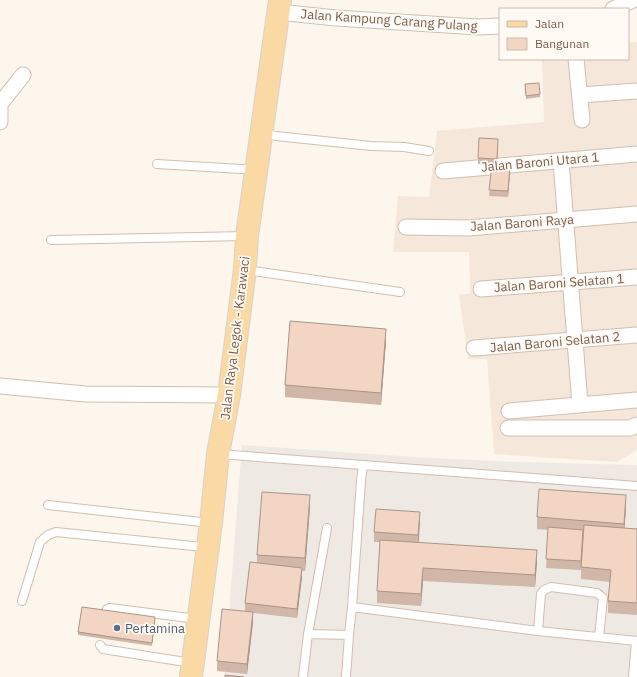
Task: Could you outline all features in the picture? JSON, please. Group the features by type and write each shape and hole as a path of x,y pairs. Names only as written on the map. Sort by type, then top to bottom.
{"main road":[{"name":"Jalan Raya Legok - Karawaci","path":"192,670 211,523 218,454 229,395 245,270 247,236 279,6"}],"street":[{"path":"616,8 633,0"},
{"name":"Jalan Kampung Carang Pulang","path":"279,6 344,19 478,27 499,26"},
{"path":"576,60 582,120"},
{"path":"0,122 0,104 24,75"},
{"path":"580,95 637,91"},
{"name":"Jalan Baroni Utara 1","path":"443,170 637,154"},
{"path":"561,161 580,405"},
{"name":"Jalan Baroni Raya","path":"406,226 468,228 637,214"},
{"name":"Jalan Baroni Selatan 1","path":"481,289 637,277"},
{"name":"Jalan Baroni Selatan 2","path":"474,348 637,335"},
{"path":"0,386 85,394 229,395"},
{"path":"509,411 637,400"},
{"path":"508,428 630,428 637,425"}],"lane":[{"path":"262,133 276,136 371,146 404,146 429,151"},
{"path":"157,164 241,170 256,169"},
{"path":"50,240 247,236"},
{"path":"245,270 400,292"},
{"path":"218,454 637,486"},
{"path":"346,677 363,465"},
{"path":"48,505 211,523"},
{"path":"303,677 308,634 327,528"},
{"path":"22,601 40,542 48,535 56,532 193,546 208,546"},
{"path":"538,631 541,594 544,590 551,588 597,593 603,598 599,637"},
{"path":"107,610 110,608 198,619"},
{"path":"352,608 538,631 637,641 633,677"},
{"path":"308,634 349,635"},
{"path":"100,645 102,649 192,670"}],"shaded area":[{"path":"637,42 637,450 617,462 494,454 487,359 468,359 459,294 470,294 469,252 393,252 398,196 429,197 437,131 544,122 542,60 629,60 629,43"},
{"path":"242,445 413,457 516,462 637,465 637,677 224,677"}],"building":[{"path":"539,83 540,94 526,96 525,84"},
{"path":"479,138 498,139 497,159 478,158"},
{"path":"492,165 510,166 508,191 489,190"},
{"path":"290,321 386,329 381,393 285,385"},
{"path":"539,489 626,495 624,524 537,517"},
{"path":"262,492 310,495 305,558 257,555"},
{"path":"376,509 420,512 418,535 374,532"},
{"path":"584,525 637,529 637,603 608,601 611,570 581,567"},
{"path":"548,527 583,530 581,561 546,559"},
{"path":"380,540 537,550 535,575 423,568 421,594 377,591"},
{"path":"250,562 302,568 297,609 245,603"},
{"name":"Pertamina","path":"82,607 155,617 152,643 78,632"},
{"path":"222,609 253,612 247,664 217,661"},
{"path":"225,675 244,677 225,677"}],"place":[{"name":"Pertamina","path":"117,628"}]}
